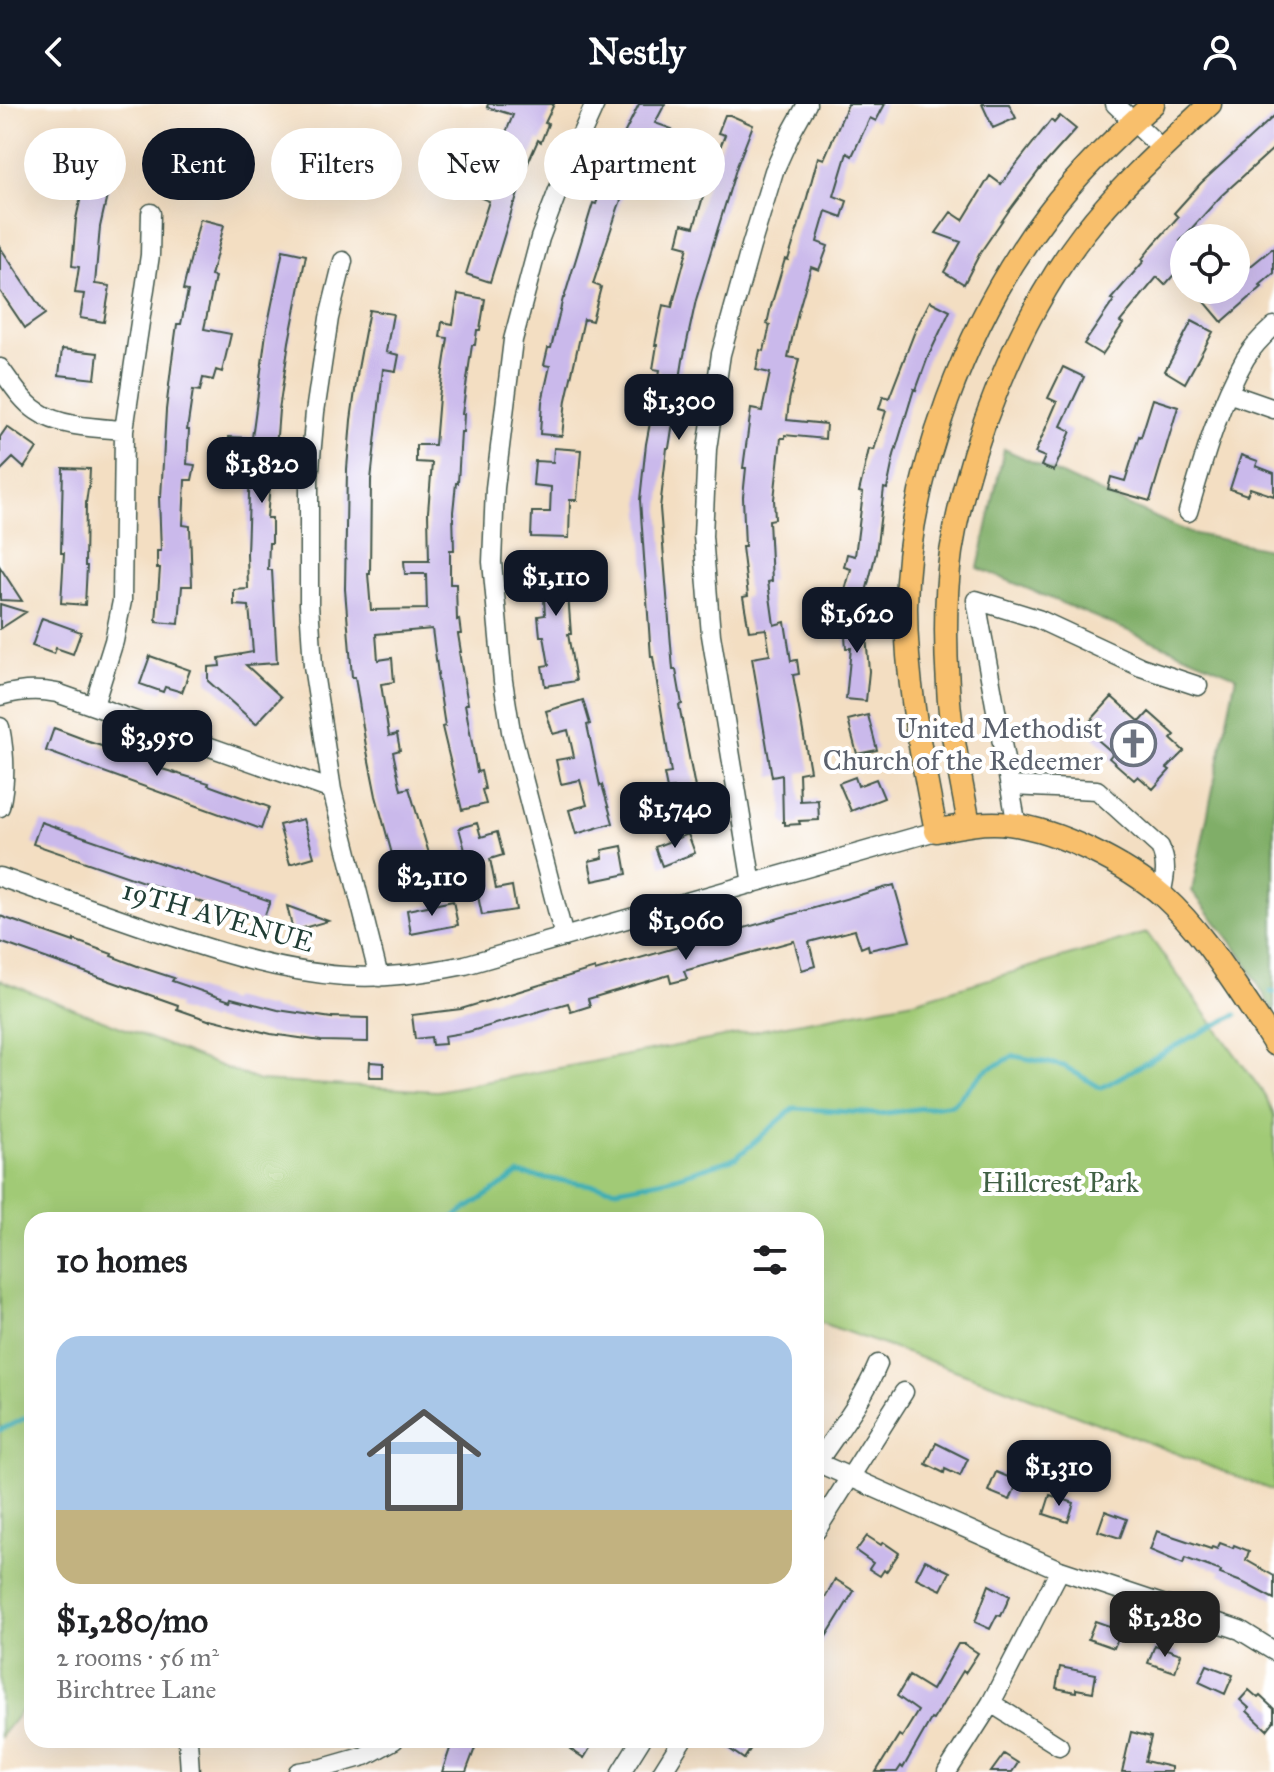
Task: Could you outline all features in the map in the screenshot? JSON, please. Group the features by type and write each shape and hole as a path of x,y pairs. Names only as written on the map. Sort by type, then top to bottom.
{"main road":[{"path":"1153,104 1099,154 1047,214 1001,285 954,385 934,442 909,564 906,608 913,699 936,831 969,824 1017,826 1047,833 1088,849 1119,866 1161,895 1197,931 1274,1044"},
{"path":"969,824 950,716 947,612 951,553 989,407 1049,283 1083,234 1162,149 1210,104"}],"street":[{"path":"564,937 511,731 492,562 495,503 513,340 540,238 595,104"},
{"path":"752,884 711,635 703,536 707,449 721,354 751,246 774,171 807,104"},
{"path":"1115,104 1162,149"},
{"path":"94,705 114,641 122,601 124,430 150,255 151,213"},
{"path":"343,261 329,318 315,412 309,479 309,604 313,666 332,790 379,977"},
{"path":"1188,512 1228,393 1246,356 1274,326"},
{"path":"0,368 39,413 94,428 124,430"},
{"path":"1228,393 1274,409"},
{"path":"1017,826 976,600 1038,619 1141,667 1198,686"},
{"path":"0,696 27,690 57,693 332,790"},
{"path":"0,727 4,776 0,807"},
{"path":"1011,786 1097,790 1160,847 1166,868 1161,895"},
{"name":"19TH AVENUE","path":"0,877 241,958 305,972 379,977 419,974 465,965 936,831"},
{"path":"824,1452 848,1419 878,1364"},
{"path":"824,1519 904,1392"},
{"path":"824,1466 1060,1570 1240,1630 1274,1651"},
{"path":"947,1772 991,1703 1060,1570"},
{"path":"991,1703 1059,1746"},
{"path":"188,1748 190,1772"},
{"path":"298,1772 365,1756 380,1748"},
{"path":"621,1772 636,1748"},
{"path":"662,1772 677,1748"}],"green space":[{"path":"1004,449 1190,533 1274,550 1274,1013 1243,957 1192,891 1236,676 978,568"},
{"name":"Hillcrest Park","path":"1147,933 1264,1094 1274,1115 1274,1491 1011,1390 824,1324 824,1212 24,1212 24,1707 0,1737 0,980 259,1081 437,1091 914,1001"}],"building":[{"path":"488,104 554,104 541,142 538,140 528,163 528,128 508,128 513,115 487,107"},
{"path":"639,104 665,104 655,123 669,128 627,128"},
{"path":"848,104 885,104 876,121 870,118 852,156 847,153 834,196 847,201 842,217 826,211 817,242 828,246 819,270 811,267 788,357 799,359 787,420 826,424 825,439 785,435 781,438 774,499 775,519 769,520 772,581 768,582 774,625 785,622 791,661 797,660 799,674 793,675 810,771 799,773 800,801 818,800 819,820 785,825 782,775 772,777 752,658 770,655 766,629 749,631 743,597 748,596 742,547 745,547 743,497 746,468 743,468 751,409 762,411 770,373 756,370 760,350 764,351 771,306 818,157 824,159"},
{"path":"982,104 1009,104 1016,118 993,128"},
{"path":"725,115 753,125 737,166 696,300 667,448 660,508 673,670 676,670 682,704 679,705 698,803 678,807 674,788 667,789 664,774 671,773 651,657 640,500 646,444 660,370 653,369 655,345 663,305 672,307 688,247 677,244 682,224 694,227 702,200 725,200 725,128 720,128"},
{"path":"1060,116 1076,129 1008,212 980,253 964,284 944,272 961,242 936,233 951,212 963,220 990,176 1001,184 1051,120 1054,123"},
{"path":"1274,116 1274,148 1195,224 1172,224 1178,217 1174,213 1201,183"},
{"path":"80,200 106,200 100,227 95,284 110,286 104,322 80,318 84,294 75,293 79,267 72,266"},
{"path":"486,200 516,200 490,282 466,274 489,201"},
{"path":"597,200 621,200 593,284 601,287 592,321 584,319 566,400 562,436 540,434 542,402 550,366 544,365 548,348 551,348 593,203 596,204"},
{"path":"200,219 224,225 211,276 215,277 204,329 231,334 222,372 216,370 213,380 203,378 200,391 193,390 187,430 187,464 195,465 192,480 185,480 183,525 190,526 192,586 182,586 179,624 156,622 160,568 157,568 157,551 161,551 159,497 177,324 181,324 188,291 183,290"},
{"path":"1170,226 1170,279 1165,285 1157,277 1120,322 1123,324 1102,355 1084,344 1114,300 1111,299 1144,261 1142,259"},
{"path":"0,247 45,314 25,328 0,291"},
{"path":"1274,247 1274,273 1250,298 1250,267"},
{"path":"283,250 306,255 289,342 267,518 272,518 268,570 272,570 277,663 246,665 281,697 256,724 208,681 208,667 220,666 219,658 253,652 249,606 234,605 234,590 248,589 250,465 227,464 229,437 252,438 266,333"},
{"path":"458,294 485,299 480,330 477,330 475,345 472,345 462,414 450,584 456,584 457,620 461,634 458,634 459,652 468,704 465,704 486,804 462,810 442,727 445,726 432,629 376,634 378,660 392,658 394,682 381,684 389,736 397,734 400,750 393,752 401,790 409,788 435,873 400,883 376,796 355,677 352,677 345,589 351,420 369,310 393,314 386,352 399,355 396,371 383,369 371,480 368,574 371,610 427,609 426,574 405,574 404,561 429,561 428,512 432,463 416,462 416,445 435,445 448,338 440,337 442,322 453,324"},
{"path":"930,301 950,311 914,389 887,489 884,488 876,553 865,596 845,590 851,569 844,567 847,554 855,556 863,493 859,492 869,449 874,450 886,411 879,409 883,396 889,398"},
{"path":"1207,304 1243,304 1222,322"},
{"path":"1192,321 1213,332 1185,383 1165,371"},
{"path":"62,349 98,353 95,379 59,375"},
{"path":"1063,367 1084,377 1061,426 1071,431 1054,471 1041,466 1045,457 1035,453 1057,402 1048,398"},
{"path":"1153,399 1178,407 1150,501 1108,489 1111,477 1125,481"},
{"path":"7,427 37,448 24,468 13,458 0,471 0,437"},
{"path":"554,448 581,450 577,500 570,500 569,538 531,537 532,512 550,512 551,487 533,485 535,461 553,462"},
{"path":"1241,455 1258,461 1256,466 1274,473 1274,496 1250,488 1247,495 1230,489"},
{"path":"63,468 90,469 86,503 85,605 61,603"},
{"path":"569,556 572,579 567,580 571,634 568,634 576,681 545,686 542,666 549,665 544,636 540,636 538,616 545,615 543,583 535,584 532,560"},
{"path":"0,567 22,601 0,600"},
{"path":"0,604 26,612 0,629"},
{"path":"864,611 869,671 866,701 846,699 851,648 846,648 843,612"},
{"path":"42,618 81,632 73,654 56,648 54,654 32,646"},
{"path":"150,656 190,670 182,692 165,687 163,692 140,684"},
{"name":"United Methodist Church of the Redeemer","path":"1112,697 1140,722 1149,712 1175,735 1171,739 1184,751 1167,768 1170,770 1153,789 1138,776 1134,780 1109,758 1113,753 1084,728"},
{"path":"583,700 600,786 613,823 576,834 569,810 587,805 580,780 561,784 556,760 574,757 568,730 553,734 546,711"},
{"path":"868,715 877,750 857,754 848,720"},
{"path":"54,728 269,807 261,829 46,751"},
{"path":"855,777 858,786 876,779 884,798 851,811 839,783"},
{"path":"303,819 314,857 290,864 279,825"},
{"path":"41,822 270,901 262,923 33,844"},
{"path":"477,823 481,837 497,832 503,855 490,859 496,889 512,886 516,910 482,915 473,873 463,876 458,856 466,854 459,828"},
{"path":"688,834 695,853 662,866 655,847"},
{"path":"622,846 627,874 593,881 589,861 603,858 602,850"},
{"path":"894,885 910,941 869,950 868,945 861,948 855,930 809,942 815,966 802,970 794,941 684,971 687,979 671,983 669,975 588,999 590,1006 571,1012 568,1003 444,1036 445,1044 432,1045 431,1037 415,1039 412,1015 461,1009 595,968 595,971"},
{"path":"453,901 458,925 411,934 407,910"},
{"path":"287,906 328,921 293,931"},
{"path":"0,916 112,954 174,978 172,981 230,1001 231,998 278,1010 332,1018 368,1018 368,1042 321,1041 211,1021 177,1009 178,1005 0,942"},
{"path":"370,1062 384,1063 384,1077 369,1077"},
{"path":"936,1443 968,1459 960,1476 945,1469 944,1473 926,1464"},
{"path":"996,1472 1018,1481 1010,1500 988,1491"},
{"path":"1050,1495 1074,1503 1068,1522 1044,1514"},
{"path":"1105,1511 1127,1519 1120,1538 1098,1531"},
{"path":"1157,1531 1211,1549 1217,1549 1220,1543 1249,1551 1246,1560 1274,1576 1274,1599 1220,1574 1221,1571 1185,1558 1183,1564 1150,1550"},
{"path":"867,1536 899,1553 880,1576 869,1569 873,1563 856,1551"},
{"path":"925,1560 950,1572 941,1590 916,1578"},
{"path":"835,1579 854,1591 824,1640 824,1600"},
{"path":"989,1585 1010,1596 1001,1616 997,1615 990,1629 975,1622"},
{"path":"1095,1621 1121,1630 1114,1648 1088,1639"},
{"path":"958,1644 964,1644 978,1653 931,1719 903,1768 901,1766 897,1772 876,1772 918,1711 897,1696 909,1676 932,1690"},
{"path":"1155,1645 1181,1654 1175,1672 1148,1663"},
{"path":"1207,1665 1233,1675 1225,1694 1199,1682"},
{"path":"1060,1667 1096,1674 1093,1692 1056,1688"},
{"path":"1249,1690 1274,1709 1274,1721 1267,1730 1240,1700"},
{"path":"1131,1732 1151,1737 1145,1761 1171,1767 1171,1772 1122,1772"},
{"path":"450,1748 475,1748 466,1772 442,1772"},
{"path":"571,1748 590,1748 584,1758"},
{"path":"728,1748 751,1748 744,1759"},
{"path":"1004,1754 1018,1763 1012,1772 991,1772"}],"waterway":[{"path":"462,1212 519,1174 617,1189 669,1179 736,1158 794,1108 879,1114 953,1104 985,1071 1014,1056 1064,1066 1101,1088 1236,1015"},
{"path":"0,1430 24,1419"}],"place":[{"name":"United Methodist Church of the Redeemer","path":"1134,744"}]}
